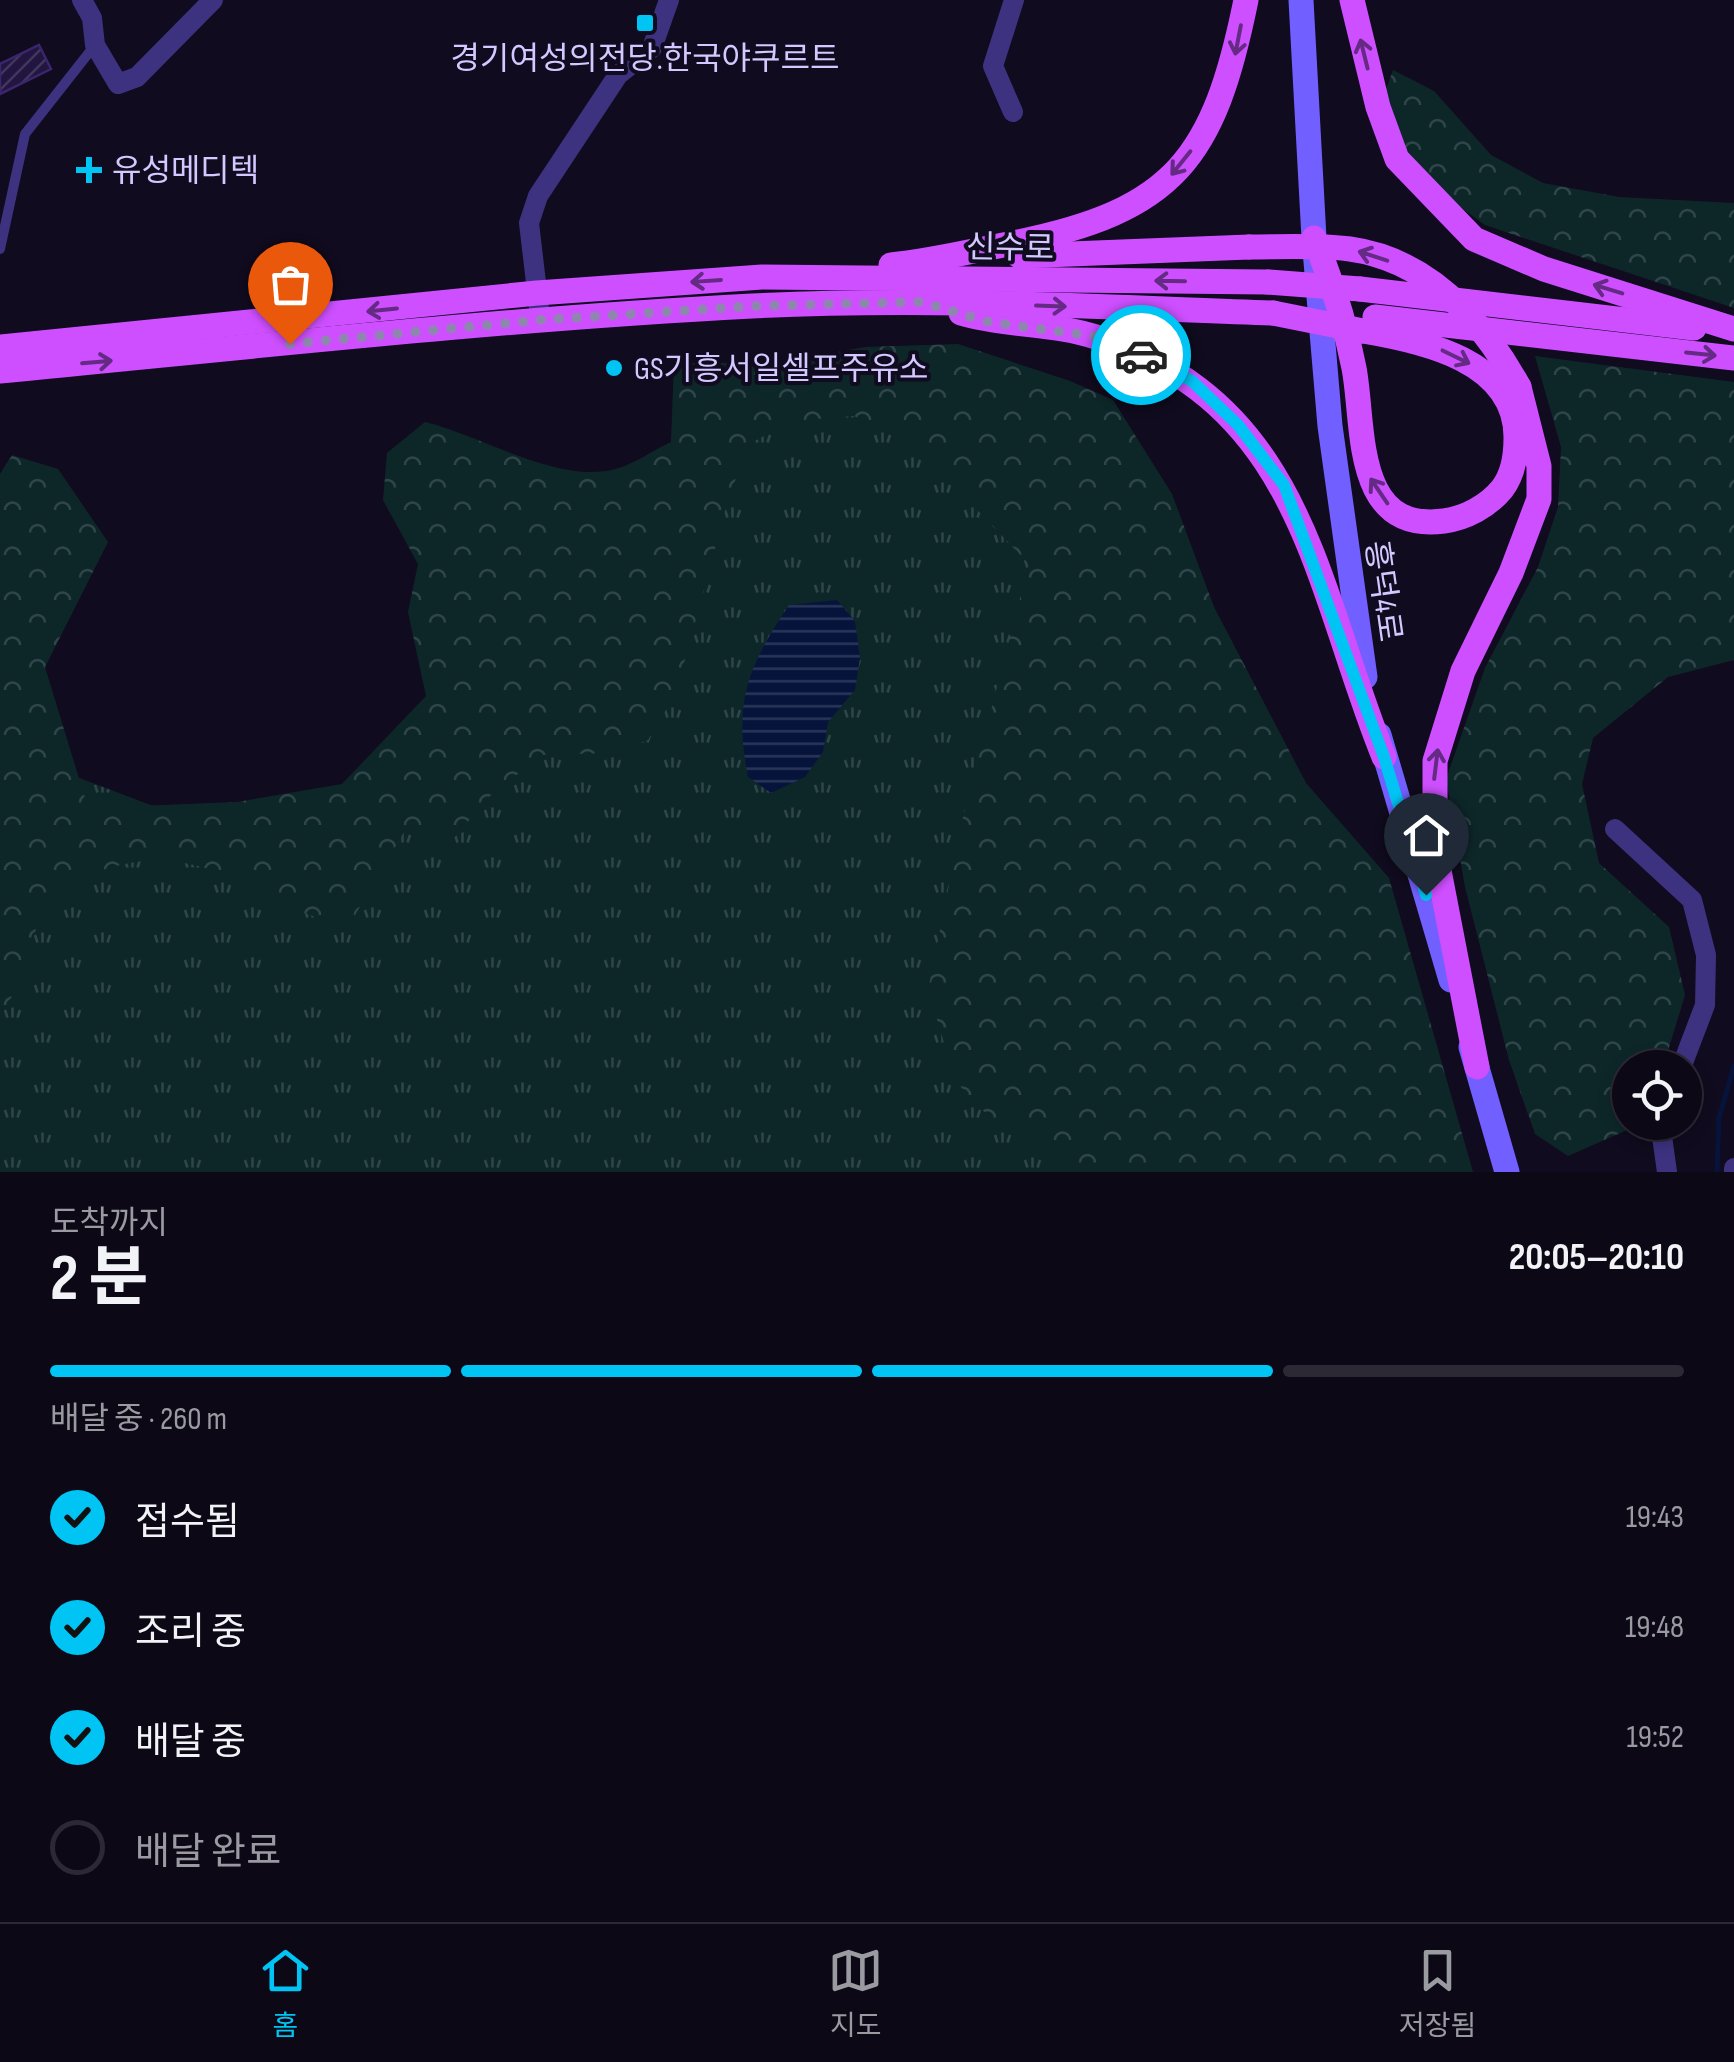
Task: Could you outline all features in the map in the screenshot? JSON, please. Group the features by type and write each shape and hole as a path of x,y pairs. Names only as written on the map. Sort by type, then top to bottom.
{"main road":[{"path":"918,262 1095,224 1157,190 1188,157 1214,115 1230,79 1246,0"},
{"path":"1352,0 1378,107 1397,159 1474,239 1544,269 1734,331"},
{"path":"1314,238 1340,308 1355,371 1363,458 1372,485 1394,511 1418,522 1464,517 1488,503 1504,487 1515,459 1516,429 1504,392 1452,353 1407,338 1361,312"},
{"path":"762,277 918,262 1249,246 1351,249 1398,264 1434,283 1467,311 1500,353 1519,387 1536,450 1538,498 1510,573 1463,671 1435,761 1435,850 1477,1067"},
{"name":"신수로","path":"288,332 538,293 762,277 1268,282 1361,312 1734,358"},
{"name":"신수로","path":"288,332 755,306 922,302 1361,312 1734,331"},
{"path":"922,302 988,322 1093,336 1192,381 1238,425 1284,485 1384,757"},
{"path":"0,348 288,332"},
{"path":"0,372 288,332"}],"street":[{"path":"82,0 92,18 95,45 118,84 136,77 212,0"},
{"path":"541,320 529,223 538,196 618,75 652,48 669,0"},
{"path":"1014,0 993,66 1014,112"},
{"name":"흥덕4로","path":"1301,0 1314,238 1341,520 1358,646 1384,757 1507,1172"},
{"path":"1615,829 1692,900 1706,955 1706,1005 1688,1050"},
{"path":"1663,1140 1667,1172"}],"lane":[{"path":"0,249 25,134 95,45"}],"green space":[{"path":"1393,70 1434,91 1491,155 1543,183 1619,197 1734,203 1734,308 1485,225 1428,184 1398,139 1384,95"},
{"path":"958,344 1070,381 1113,400 1172,494 1214,607 1306,783 1389,878 1473,1172 1073,1172 1031,1131 991,1119 956,1082 928,990 961,825 1029,564 913,443 854,416 792,421 751,443 730,493 676,693 648,740 610,753 542,755 491,795 454,838 407,827 348,927 317,918 209,869 181,862 150,861 89,875 63,889 44,909 21,980 0,1015 0,474 12,455 58,469 108,542 45,667 88,808 237,802 342,784 426,696 408,612 418,564 383,500 387,453 425,422 562,469 614,470 671,442 674,363 776,363 865,347"},
{"path":"1535,356 1734,382 1734,660 1668,677 1593,738 1582,784 1599,863 1669,927 1685,995 1668,1050 1612,1050 1612,1137 1568,1156 1535,1134 1509,1060 1465,887 1446,779 1485,668 1538,567 1558,507 1561,447"},
{"path":"770,388 976,437 1054,610 1112,1172 0,1172 0,763 32,760 211,828 354,802"}],"water":[{"path":"837,600 855,621 860,658 855,690 828,722 823,752 805,777 771,793 748,777 742,727 747,686 763,647 789,605"}],"building":[{"path":"39,45 51,69 0,94 0,64"}],"waterway":[{"path":"1717,1172 1719,1118 1734,1066"}],"way so far":[{"path":"290,344 541,320 755,306 922,302 988,322 1093,336 1141,355"}],"place":[{"name":"경기여성의전당.한국야쿠르트","path":"645,23"},
{"name":"유성메디텍","path":"89,170"},
{"name":"GS기흥서일셀프주유소","path":"614,368"}],"route":[{"path":"1141,355 1192,381 1238,425 1284,485 1384,757 1426,895"}]}
